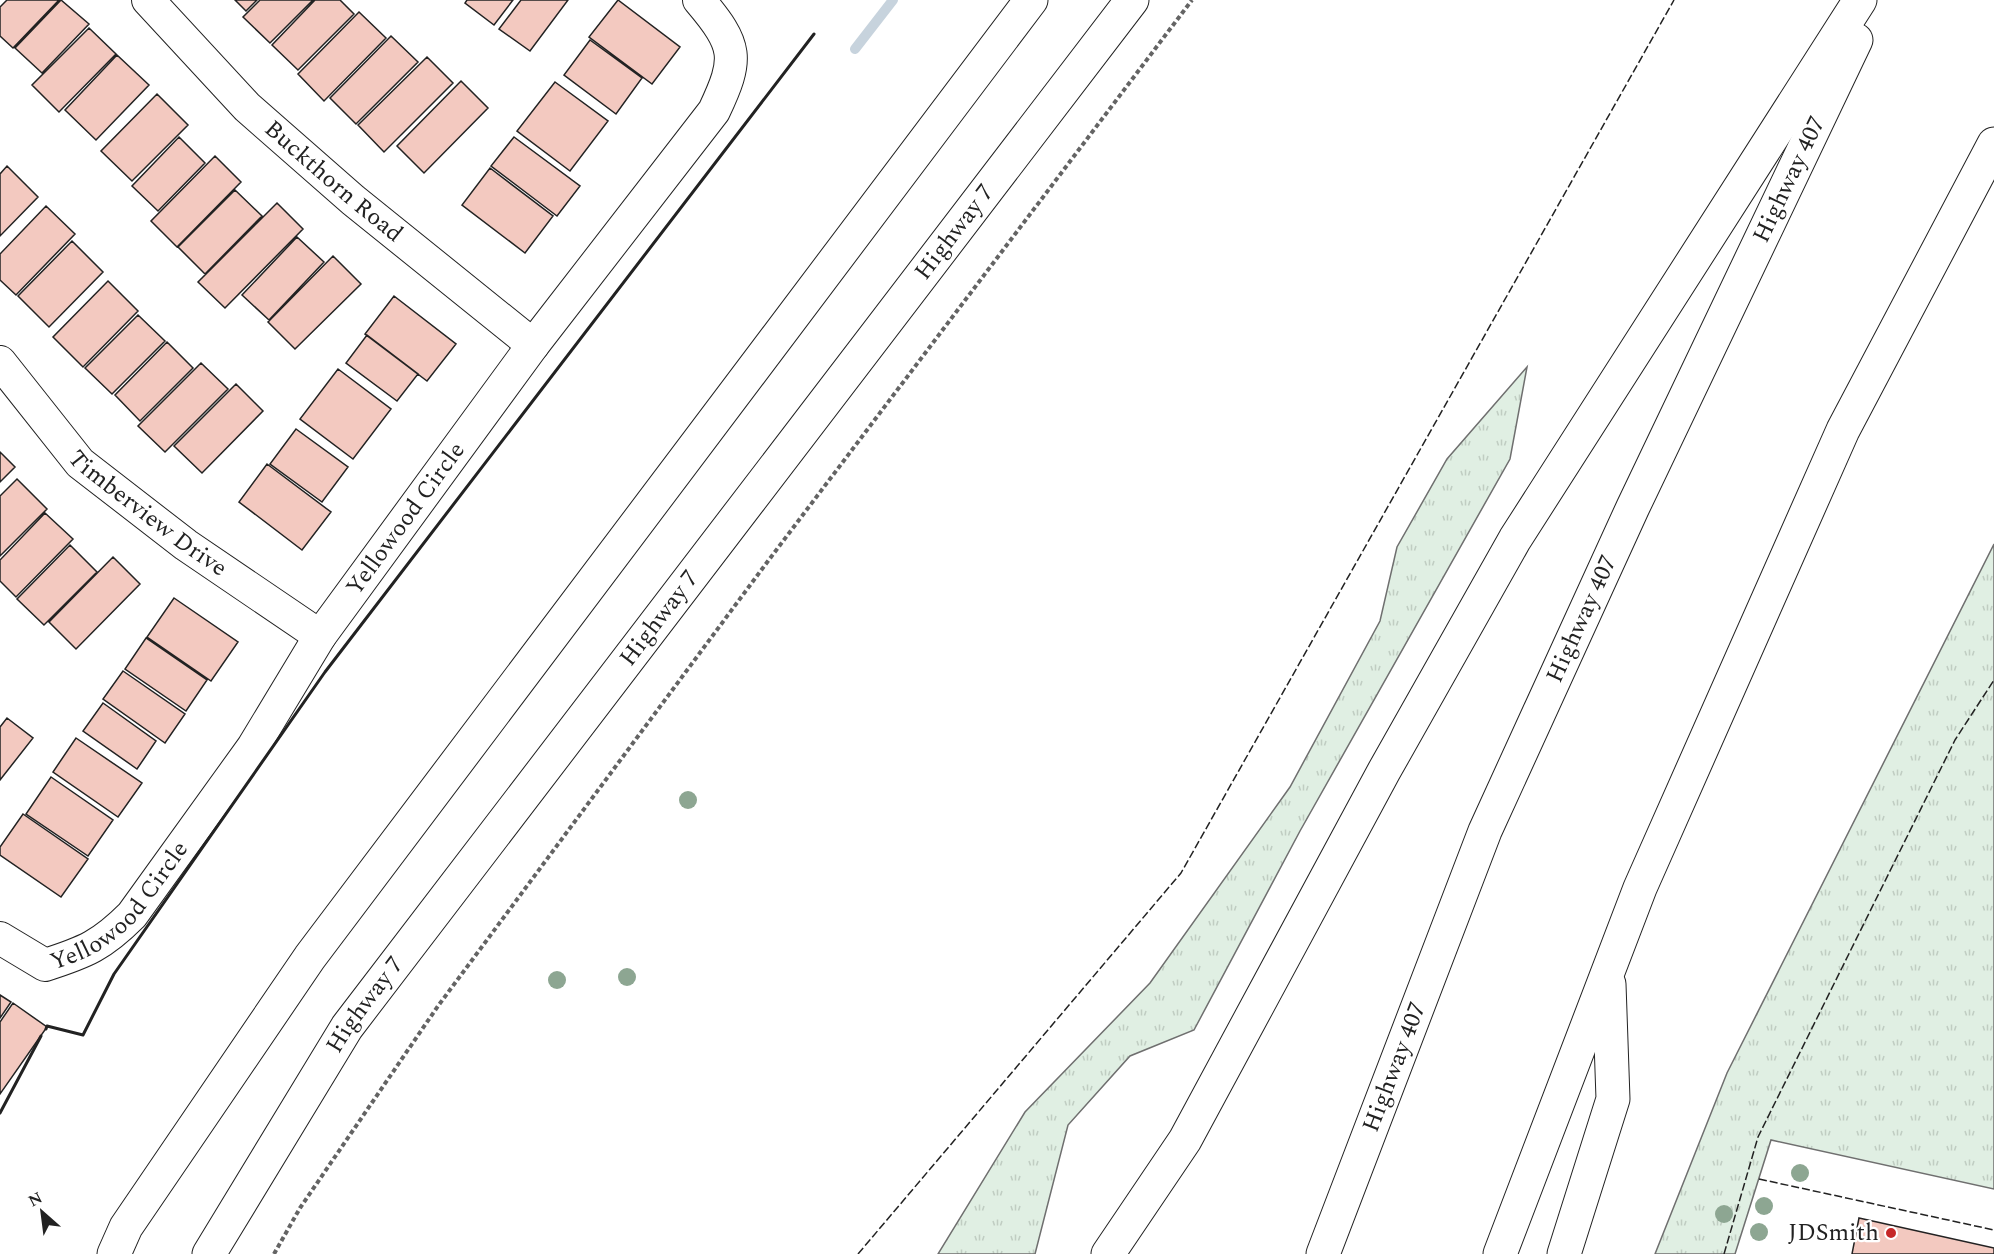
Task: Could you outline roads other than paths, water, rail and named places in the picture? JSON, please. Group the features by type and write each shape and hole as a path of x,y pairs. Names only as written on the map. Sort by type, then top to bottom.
{"main road":[{"path":"114,1254 126,1227 310,957 1031,0"},
{"name":"Highway 7","path":"209,1254 347,1027 1132,0"},
{"path":"1108,1254 1185,1140 1384,771 1515,539 1860,0"},
{"name":"Highway 407","path":"1323,1254 1485,831 1633,507 1875,0"},
{"path":"1500,1254 1640,888 1843,430 1994,144"},
{"path":"1564,1254 1613,1099 1609,970"}],"street":[{"name":"Buckthorn Road","path":"148,0 247,107 353,200 533,345"},
{"name":"Yellowood Circle","path":"0,938 45,965 76,955 108,938 132,915 253,747 320,636 533,345 714,111 728,81 733,54 721,31 699,0"},
{"name":"Timberview Drive","path":"0,362 80,464 186,545 320,636"}],"waterway":[{"path":"855,49 893,0"}],"place":[{"name":"JDSmith","path":"1891,1233"}]}
